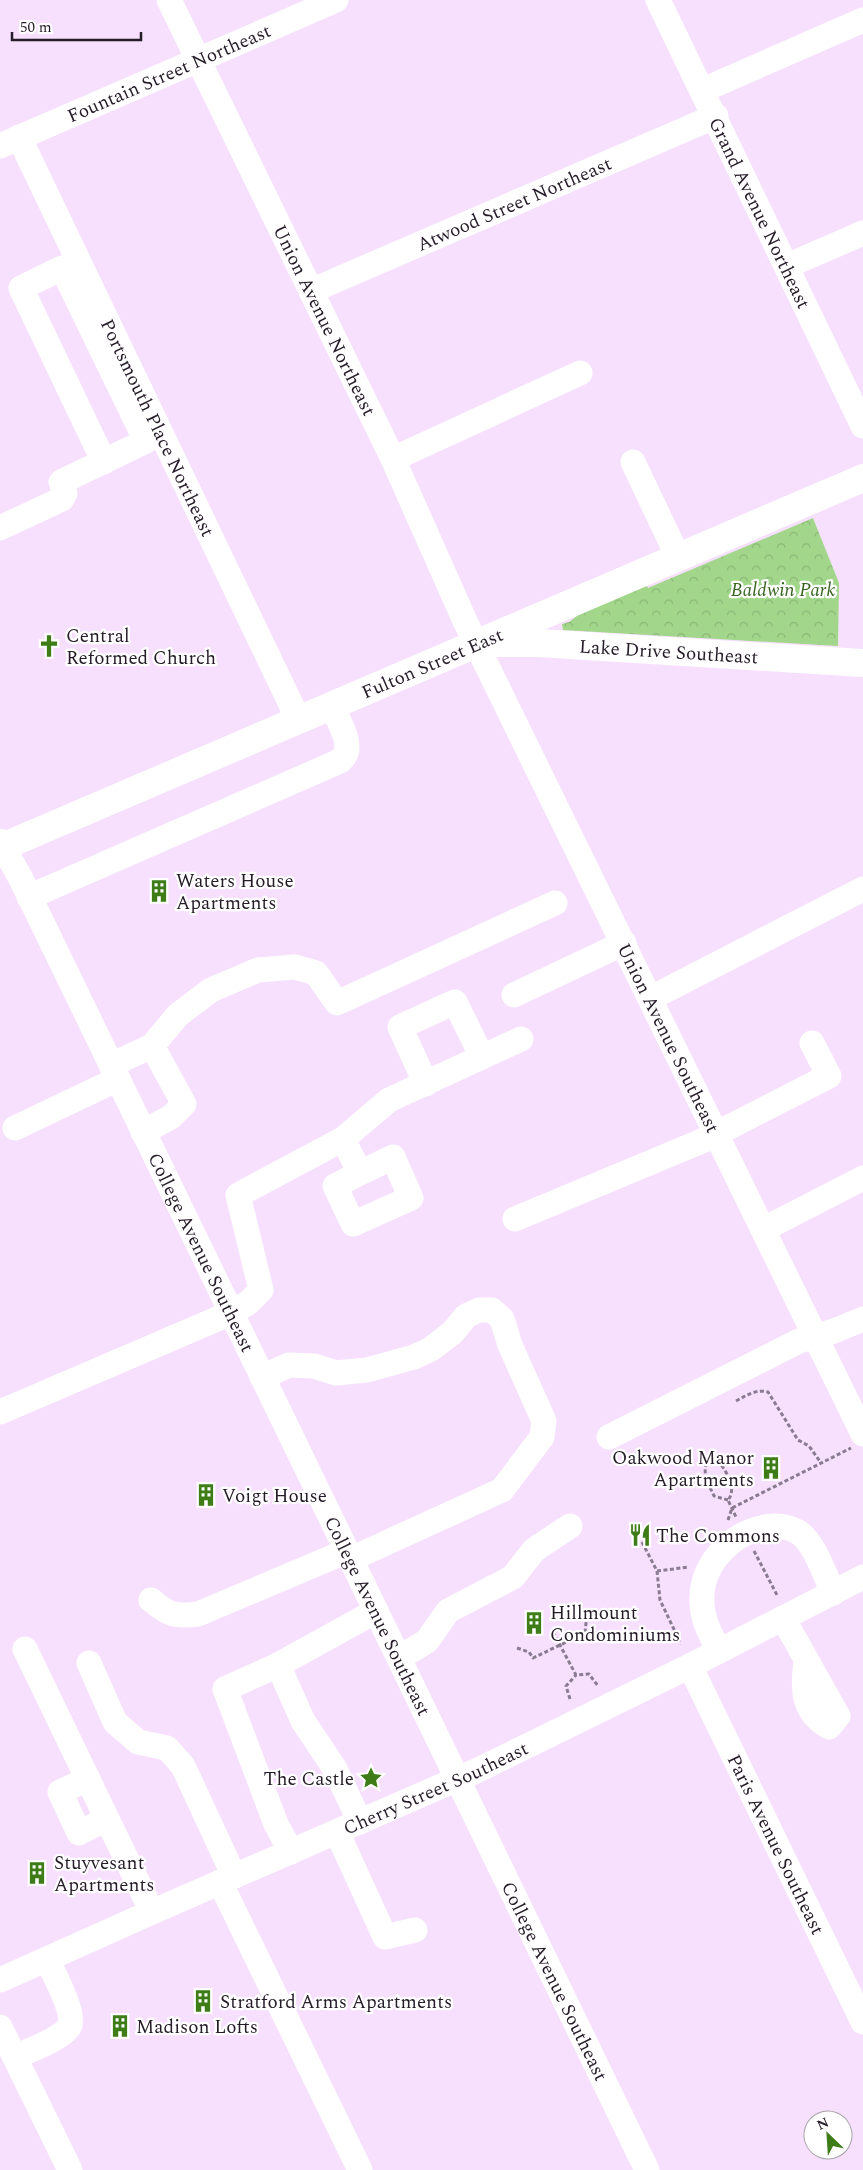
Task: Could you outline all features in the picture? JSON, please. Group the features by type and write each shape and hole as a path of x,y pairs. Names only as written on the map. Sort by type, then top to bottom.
{"main road":[{"name":"Fulton Street East","path":"1,846 863,478"},
{"name":"Lake Drive Southeast","path":"476,642 538,643 863,663"}],"street":[{"name":"Union Avenue Northeast","path":"169,0 393,459 476,642"},
{"name":"Fountain Street Northeast","path":"9,142 336,0"},
{"name":"Grand Avenue Northeast","path":"658,0 716,116 863,426"},
{"path":"703,90 863,20"},
{"name":"Atwood Street Northeast","path":"312,291 716,116"},
{"name":"Portsmouth Place Northeast","path":"9,142 298,719"},
{"path":"787,266 863,234"},
{"path":"0,528 62,499 65,493 61,482 104,462 146,441 62,268 21,288 104,462"},
{"path":"393,459 580,373"},
{"path":"633,462 678,557"},
{"name":"Union Avenue Southeast","path":"476,642 764,1229 815,1336 857,1441"},
{"path":"29,897 340,761 346,753 347,743 331,705"},
{"name":"College Avenue Southeast","path":"1,846 29,897 647,2170"},
{"path":"651,998 863,889"},
{"path":"15,1128 114,1072 152,1046 178,1015 211,990 258,970 295,967 316,973 337,1003 555,904"},
{"path":"514,995 624,943"},
{"path":"426,1084 400,1027 455,1002 482,1057"},
{"path":"0,1412 231,1314 248,1303 261,1290 238,1194 343,1139 389,1100 521,1039"},
{"path":"514,1219 718,1134 829,1076 812,1043"},
{"path":"143,1132 171,1117 184,1104 152,1046"},
{"path":"343,1139 360,1173"},
{"path":"764,1229 863,1178"},
{"path":"151,1600 166,1613 183,1616 198,1614 349,1555 502,1490 542,1437 544,1421 510,1345 502,1319 492,1310 479,1310 466,1316 453,1332 431,1349 414,1357 367,1370 336,1374 314,1366 289,1365 262,1377"},
{"path":"609,1437 799,1341 834,1332 863,1318"},
{"path":"719,1651 704,1620 701,1599 712,1565 736,1537 737,1522 794,1530 805,1538 833,1593"},
{"path":"399,1658 427,1641 448,1611 514,1577 534,1550 570,1526"},
{"name":"Cherry Street Southeast","path":"0,1980 458,1779 686,1655 719,1651 780,1607 833,1593 863,1578"},
{"path":"780,1607 806,1662"},
{"path":"291,1852 276,1824 225,1690 278,1665 376,1610"},
{"path":"25,1649 152,1912"},
{"name":"Paris Avenue Southeast","path":"686,1655 863,2022"},
{"path":"89,1663 115,1722 138,1742 167,1748 183,1766 227,1879 360,2170"},
{"path":"278,1665 304,1721 335,1769 360,1822"},
{"path":"337,1832 385,1938 415,1930"},
{"path":"15,2057 63,2034 70,2026 72,2016 47,1960"},
{"path":"0,2027 70,2170"}],"path":[{"path":"736,1401 752,1392 760,1390 768,1392 798,1440 809,1446 821,1463"},
{"path":"732,1508 821,1463 857,1441"},
{"path":"728,1500 714,1496 704,1474 706,1465 712,1462 720,1463 729,1480 732,1489 728,1500 737,1522 780,1607"},
{"path":"732,1508 737,1522"},
{"path":"732,1508 737,1522"},
{"path":"642,1542 657,1571 660,1600 686,1655"},
{"path":"657,1571 703,1564 712,1565"},
{"path":"517,1648 529,1652 533,1658 560,1645 585,1632 587,1612"},
{"path":"554,1632 576,1675"},
{"path":"570,1699 566,1686 576,1675 589,1674 598,1686"}],"green space":[{"name":"Baldwin Park","path":"813,518 839,583 838,646 563,630 562,624 569,622 590,606 645,583 648,588"}],"place":[{"name":"Central Reformed Church","path":"49,646"},
{"name":"Waters House Apartments","path":"159,891"},
{"name":"Oakwood Manor Apartments","path":"771,1468"},
{"name":"Voigt House","path":"206,1495"},
{"name":"The Commons","path":"640,1535"},
{"name":"Hillmount Condominiums","path":"534,1623"},
{"name":"The Castle","path":"371,1778"},
{"name":"Stuyvesant Apartments","path":"37,1873"},
{"name":"Stratford Arms Apartments","path":"203,2001"},
{"name":"Madison Lofts","path":"120,2026"}]}
